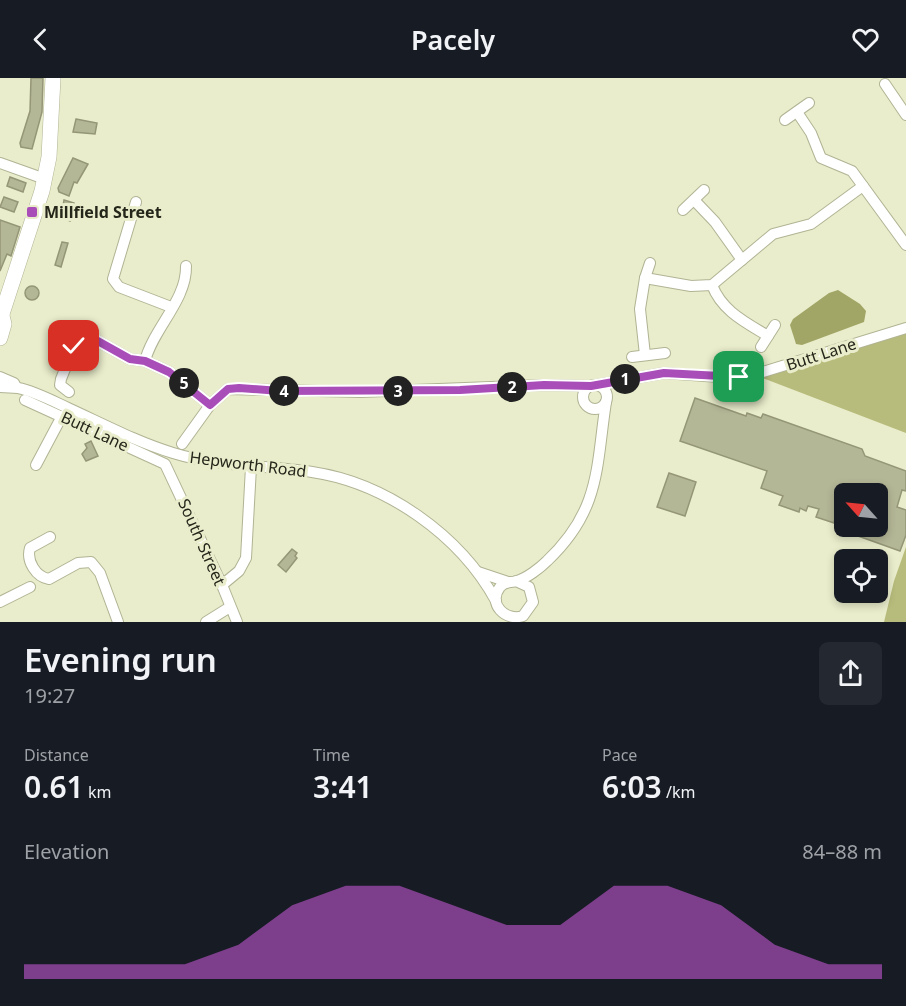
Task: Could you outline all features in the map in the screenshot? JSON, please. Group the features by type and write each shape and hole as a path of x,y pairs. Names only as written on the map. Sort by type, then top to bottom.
{"highway":[{"path":"0,338 4,324 1,318 45,179 51,134 53,78"}],"street":[{"path":"885,84 906,115"},
{"path":"785,120 809,103"},
{"path":"797,112 811,133 821,158 847,167 906,245"},
{"path":"0,163 45,179"},
{"path":"645,278 679,285 712,285 773,234 811,224 863,186"},
{"path":"683,210 704,190"},
{"path":"694,200 715,222 742,260"},
{"path":"136,202 114,279 119,287 171,307"},
{"path":"645,355 640,309 650,263"},
{"path":"145,361 148,348 183,285 186,266"},
{"path":"712,285 717,298 728,310 768,336"},
{"path":"761,347 775,325"},
{"name":"Butt Lane","path":"183,444 210,405 228,389 361,392 544,385 594,386 664,373 732,378 756,374 906,328"},
{"path":"69,392 60,384 61,379 74,346 82,335 130,359 145,361 169,372 210,405"},
{"path":"632,357 665,353"},
{"path":"0,377 14,383 16,387"},
{"path":"564,387 587,405 596,409 627,379"},
{"path":"531,591 546,562 574,529 592,494 600,465 607,399 604,389 594,386 584,393 587,405 602,431"},
{"name":"Hepworth Road","path":"0,387 9,389 16,387 56,402 173,453 222,464 323,474 367,488 416,515 478,572 496,601"},
{"name":"Butt Lane","path":"25,400 165,464"},
{"path":"36,465 62,416"},
{"name":"South Street","path":"165,464 237,622"},
{"path":"222,585 239,571 246,558 250,467"},
{"path":"50,537 30,548 28,553 39,576 49,579 85,561 96,565 118,622"},
{"path":"512,581 525,584 531,591 533,602 522,619 508,619 500,610 496,601 500,587 546,562"},
{"name":"Hepworth Road","path":"478,572 512,581"},
{"path":"0,602 30,587"},
{"path":"206,622 230,607"}],"shaded area":[{"path":"838,290 860,304 866,311 864,322 802,345 796,344 790,325 793,319 829,293"},
{"path":"906,333 906,433 760,377"},
{"path":"906,547 906,622 884,622 894,581"}],"building":[{"path":"31,78 43,78 42,112 32,149 21,147 20,143 30,111"},
{"path":"76,119 97,123 95,134 73,132"},
{"path":"73,158 88,164 77,183 74,182 69,196 59,192 58,188"},
{"path":"10,177 26,183 23,192 7,186"},
{"path":"4,197 18,202 14,212 0,207"},
{"path":"64,200 74,203 70,221 61,217"},
{"path":"0,220 20,227 11,256 7,254 0,271"},
{"path":"62,242 68,243 61,267 55,265"},
{"path":"29,286 35,286 39,293 35,300 29,300 25,296 25,290"},
{"path":"695,398 746,416 747,413 761,418 763,414 862,449 865,456 906,471 906,491 902,490 897,507 906,510 906,535 900,551 861,537 888,537 888,483 834,483 834,523 816,517 819,509 808,506 806,511 800,508 799,512 779,505 783,496 761,488 767,471 680,441"},
{"path":"91,441 98,456 86,461 82,454 87,448 85,444"},
{"path":"669,473 696,482 685,516 657,507"},
{"path":"292,549 297,553 295,556 297,558 286,572 278,565"}],"place":[{"name":"Millfield Street","path":"32,212"}],"route":[{"path":"74,346 77,339 82,335 87,335 130,359 145,361 169,372 210,405 228,389 239,388 361,392 460,390 544,385 591,386 641,375 664,373 739,377"}]}
